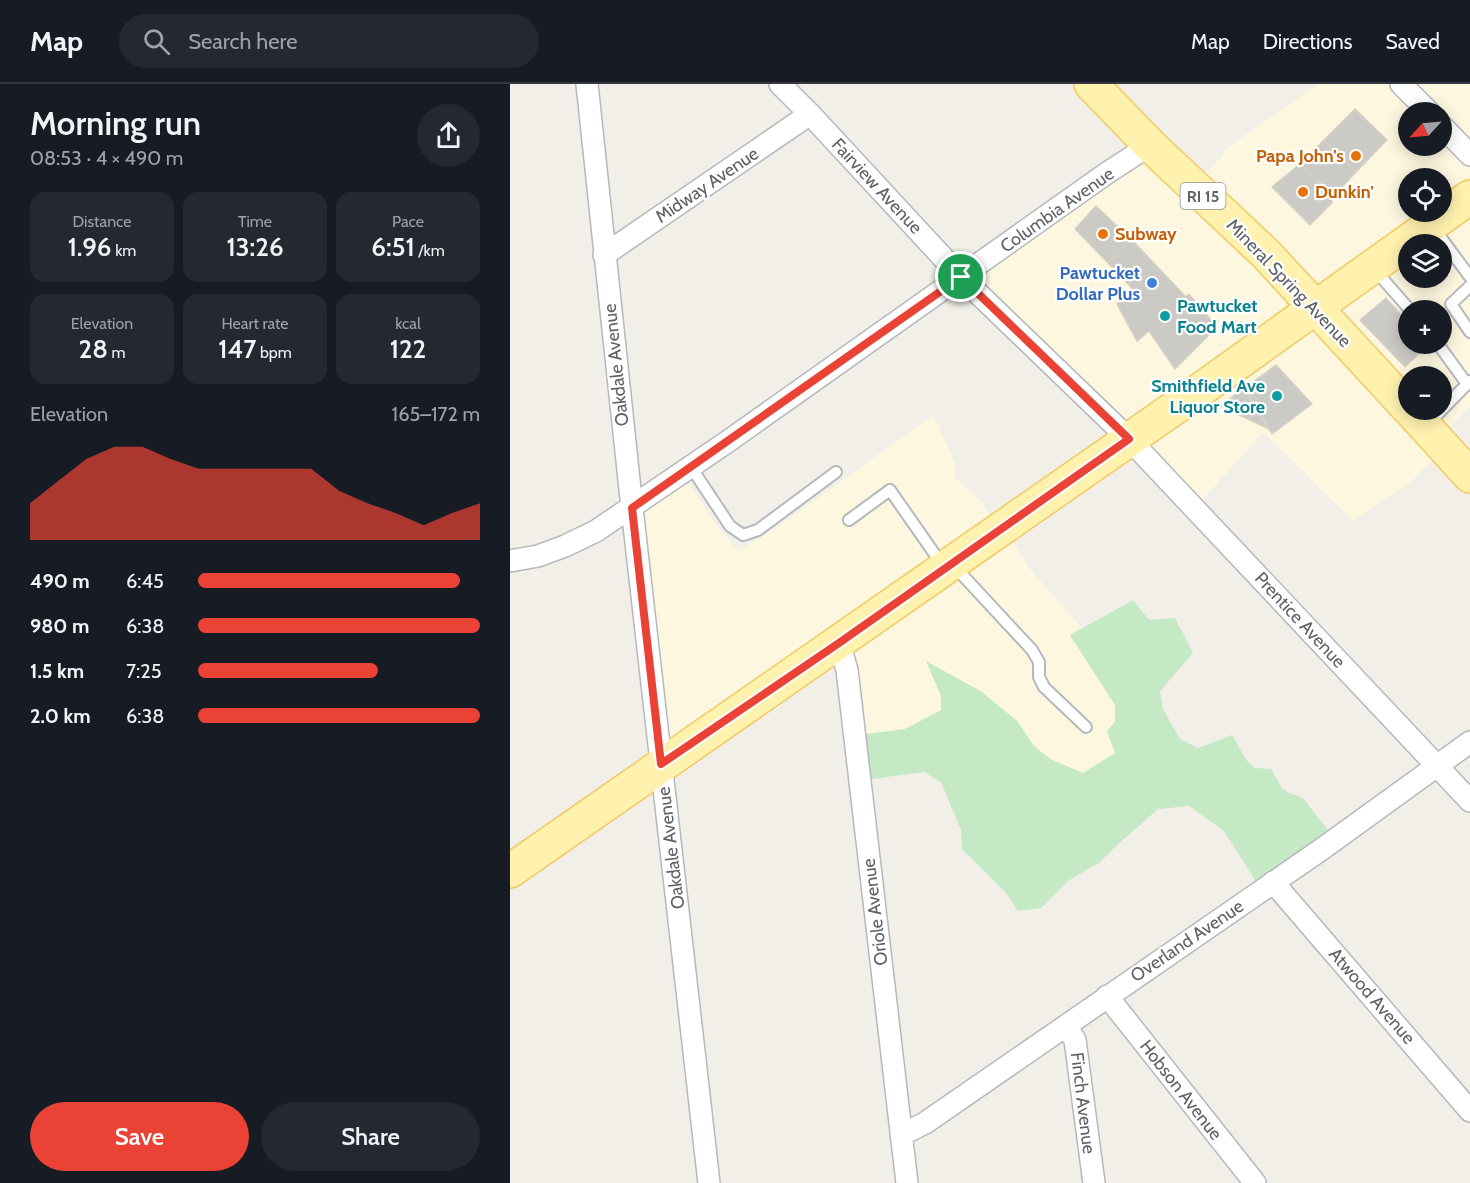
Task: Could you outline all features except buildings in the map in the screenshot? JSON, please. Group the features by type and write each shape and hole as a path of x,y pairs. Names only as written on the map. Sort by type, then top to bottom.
{"main road":[{"name":"Mineral Spring Avenue","path":"1091,84 1150,145 1266,254 1398,398"},
{"path":"510,871 661,764 839,643 1470,197"},
{"name":"Mineral Spring Avenue","path":"1419,420 1470,476"}],"street":[{"name":"Oakdale Avenue","path":"587,84 632,508 709,1183"},
{"name":"Fairview Avenue","path":"780,84 961,277 1129,439"},
{"path":"1401,84 1418,102"},
{"name":"Midway Avenue","path":"604,255 810,114"},
{"path":"1452,136 1470,155"},
{"name":"Columbia Avenue","path":"510,561 538,556 565,546 596,531 632,508 1150,145"},
{"name":"Prentice Avenue","path":"1129,439 1470,801"},
{"name":"Oriole Avenue","path":"839,643 847,670 907,1183"},
{"name":"Overland Avenue","path":"901,1135 925,1123 1066,1026 1470,742"},
{"name":"Atwood Avenue","path":"1273,882 1470,1111"},
{"name":"Hobson Avenue","path":"1107,996 1255,1183"},
{"name":"Finch Avenue","path":"1066,1026 1075,1040 1094,1183"}],"lane":[{"path":"1431,225 1470,277"},
{"path":"1373,267 1401,300"},
{"path":"1470,286 1450,304 1470,332"},
{"path":"1446,354 1469,382 1452,392"},
{"path":"690,467 730,526 743,535 758,530 836,472"},
{"path":"849,520 891,490 948,566 1032,650 1039,663 1039,676 1044,687 1086,727"}],"shaded area":[{"path":"1318,84 1470,84 1470,406 1439,438 1443,448 1410,483 1353,521 1263,432 1198,505 970,280 1146,146 1193,184 1220,159 1227,148"},
{"path":"933,415 955,463 955,478 980,500 998,526 1005,528 1029,568 1082,628 1070,636 1115,705 1115,722 1107,731 1116,753 1083,773 1050,759 1033,745 1017,721 982,692 926,662 941,696 941,710 905,730 858,735 845,641 669,758 638,500 680,472 738,551 783,523"}],"green space":[{"path":"1133,600 1149,620 1175,618 1193,653 1160,691 1163,709 1180,739 1198,748 1232,735 1247,761 1255,768 1271,769 1282,788 1303,798 1333,837 1259,886 1224,831 1189,806 1158,809 1099,863 1069,880 1041,908 1018,911 1006,893 962,849 961,830 941,782 924,772 864,780 858,735 905,729 941,710 941,696 926,661 982,692 1017,721 1034,746 1050,759 1083,773 1115,753 1107,731 1115,722 1115,705 1070,635"}],"place":[{"name":"Papa John's","path":"1356,156"},
{"name":"Dunkin'","path":"1303,192"},
{"name":"Subway","path":"1103,234"},
{"name":"Pawtucket Dollar Plus","path":"1152,283"},
{"name":"Pawtucket Food Mart","path":"1165,316"},
{"name":"Smithfield Ave Liquor Store","path":"1277,396"}],"route":[{"path":"961,277 1129,439 839,643 661,764 632,508 961,277"}]}
